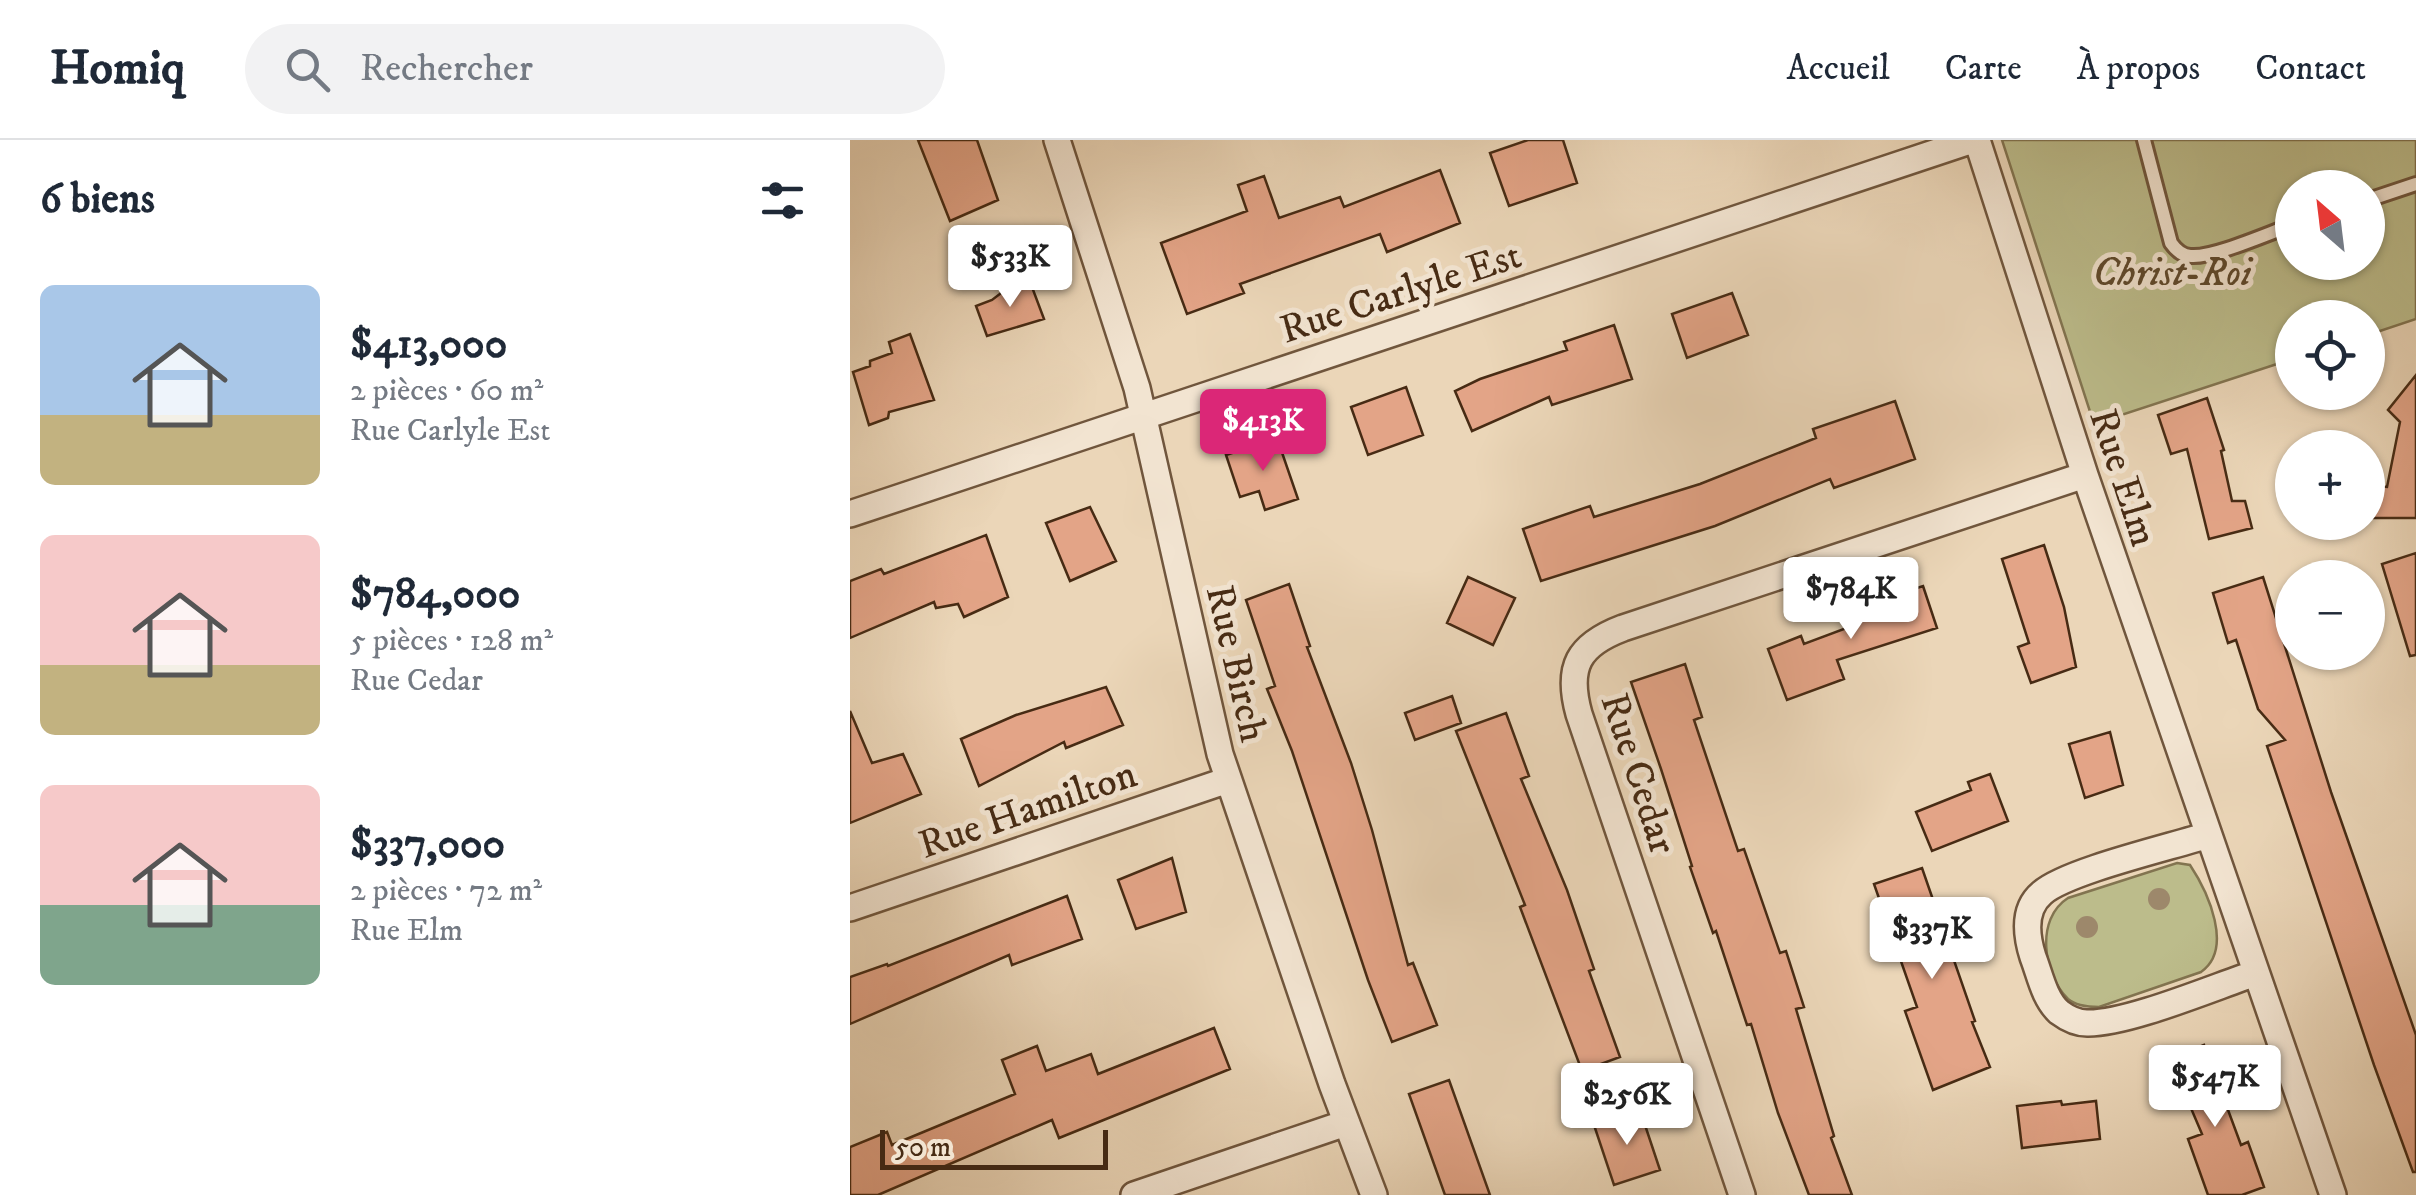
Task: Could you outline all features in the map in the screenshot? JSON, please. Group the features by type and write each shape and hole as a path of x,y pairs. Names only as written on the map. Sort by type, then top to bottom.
{"street":[{"name":"Rue Birch","path":"1057,140 1143,416 1228,780 1374,1195"},
{"name":"Rue Carlyle Est","path":"850,514 1975,140"},
{"name":"Rue Elm","path":"1975,140 2084,475 2334,1195"},
{"name":"Rue Cedar","path":"1742,1195 1579,714 1573,684 1581,655 1590,644 1623,628 2084,475"},
{"name":"Rue Hamilton","path":"850,908 1228,780"},
{"path":"2208,835 2063,880 2040,894 2028,915 2028,928 2043,984 2058,1010 2069,1018 2091,1023 2122,1017 2256,973"},
{"path":"1134,1195 1346,1123"}],"lane":[{"path":"2144,140 2171,243 2178,252 2191,256 2209,253 2275,231"},
{"path":"2385,194 2416,184"}],"green space":[{"name":"Christ-Roi","path":"2002,140 2416,140 2416,319 2385,329 2385,300 2275,300 2275,365 2094,424"},
{"path":"2177,863 2190,865 2210,905 2217,935 2211,962 2201,972 2099,1007 2078,1005 2068,999 2053,976 2046,947 2051,919 2058,907 2068,898"}],"building":[{"path":"918,140 977,140 998,200 950,221"},
{"path":"1528,140 1563,140 1577,183 1509,206 1490,153"},
{"path":"1440,170 1460,223 1387,252 1380,234 1240,284 1244,293 1187,314 1161,243 1247,211 1238,185 1264,176 1279,218 1340,197 1344,207"},
{"path":"1009,287 1032,287 1044,319 987,336 976,306"},
{"path":"1732,293 1748,335 1687,358 1672,314"},
{"path":"1614,325 1632,379 1552,405 1549,397 1472,431 1455,391 1567,350 1564,342"},
{"path":"910,334 934,400 889,412 888,418 869,425 853,372 892,353 889,342"},
{"path":"2416,375 2416,518 2385,518 2385,487 2400,422 2388,410"},
{"path":"1406,387 1423,435 1368,455 1351,407"},
{"path":"2207,398 2224,450 2221,451 2232,501 2245,501 2252,528 2209,539 2187,449 2171,454 2158,415"},
{"path":"1895,401 1915,459 1834,488 1830,479 1715,526 1541,581 1523,529 1590,506 1594,517 1700,484 1816,438 1813,429"},
{"path":"1277,438 1298,499 1265,510 1259,491 1240,497 1226,455"},
{"path":"1090,507 1116,561 1070,581 1046,523"},
{"path":"986,535 1008,597 964,617 958,604 936,608 934,602 850,638 850,581 881,569 884,574"},
{"path":"2044,545 2064,607 2076,667 2031,683 2018,647 2029,643 2002,559"},
{"path":"2416,553 2416,655 2410,656 2385,563"},
{"path":"1468,577 1515,598 1493,645 1447,623"},
{"path":"2263,577 2275,615 2275,670 2292,670 2416,1035 2416,1172 2374,1065 2267,746 2285,740 2258,709 2236,640 2228,643 2213,593"},
{"path":"1289,584 1310,646 1307,647 1372,830 1408,965 1413,963 1437,1025 1392,1042 1267,689 1275,686 1246,600"},
{"path":"1923,586 1937,628 1837,660 1844,679 1787,700 1768,649 1801,636 1804,644 1860,623 1855,608"},
{"path":"1685,664 1702,717 1694,720 1738,851 1744,849 1780,953 1786,951 1804,1007 1796,1009 1834,1136 1831,1138 1852,1195 1809,1195 1778,1113 1751,1024 1747,1025 1690,867 1631,682"},
{"path":"1106,687 1123,725 1066,748 1064,742 979,786 961,739 1016,715"},
{"path":"1452,696 1461,723 1415,740 1405,713"},
{"path":"850,711 872,763 903,754 921,794 850,823"},
{"path":"1506,713 1529,776 1521,779 1567,890 1594,969 1589,971 1620,1057 1582,1071 1520,907 1525,905 1456,731"},
{"path":"2110,732 2123,785 2085,798 2069,744"},
{"path":"1990,774 2008,821 1932,851 1916,812 1971,790 1968,782"},
{"path":"1172,858 1186,912 1136,929 1118,880"},
{"path":"1922,868 1990,1067 1933,1090 1905,1011 1917,1007 1874,884"},
{"path":"1067,896 1082,939 1012,965 1009,955 850,1024 850,977"},
{"path":"1214,1028 1230,1069 1059,1138 1052,1120 878,1195 850,1195 850,1147 887,1132 892,1145 1015,1094 1002,1060 1037,1046 1046,1071 1091,1054 1098,1074"},
{"path":"2204,1045 2241,1145 2248,1142 2264,1187 2242,1195 2208,1195 2188,1139 2202,1134 2170,1059"},
{"path":"1449,1080 1490,1195 1445,1195 1409,1094"},
{"path":"2061,1101 2062,1105 2096,1101 2100,1139 2022,1148 2017,1106"},
{"path":"1640,1110 1660,1170 1614,1185 1594,1125"}]}
